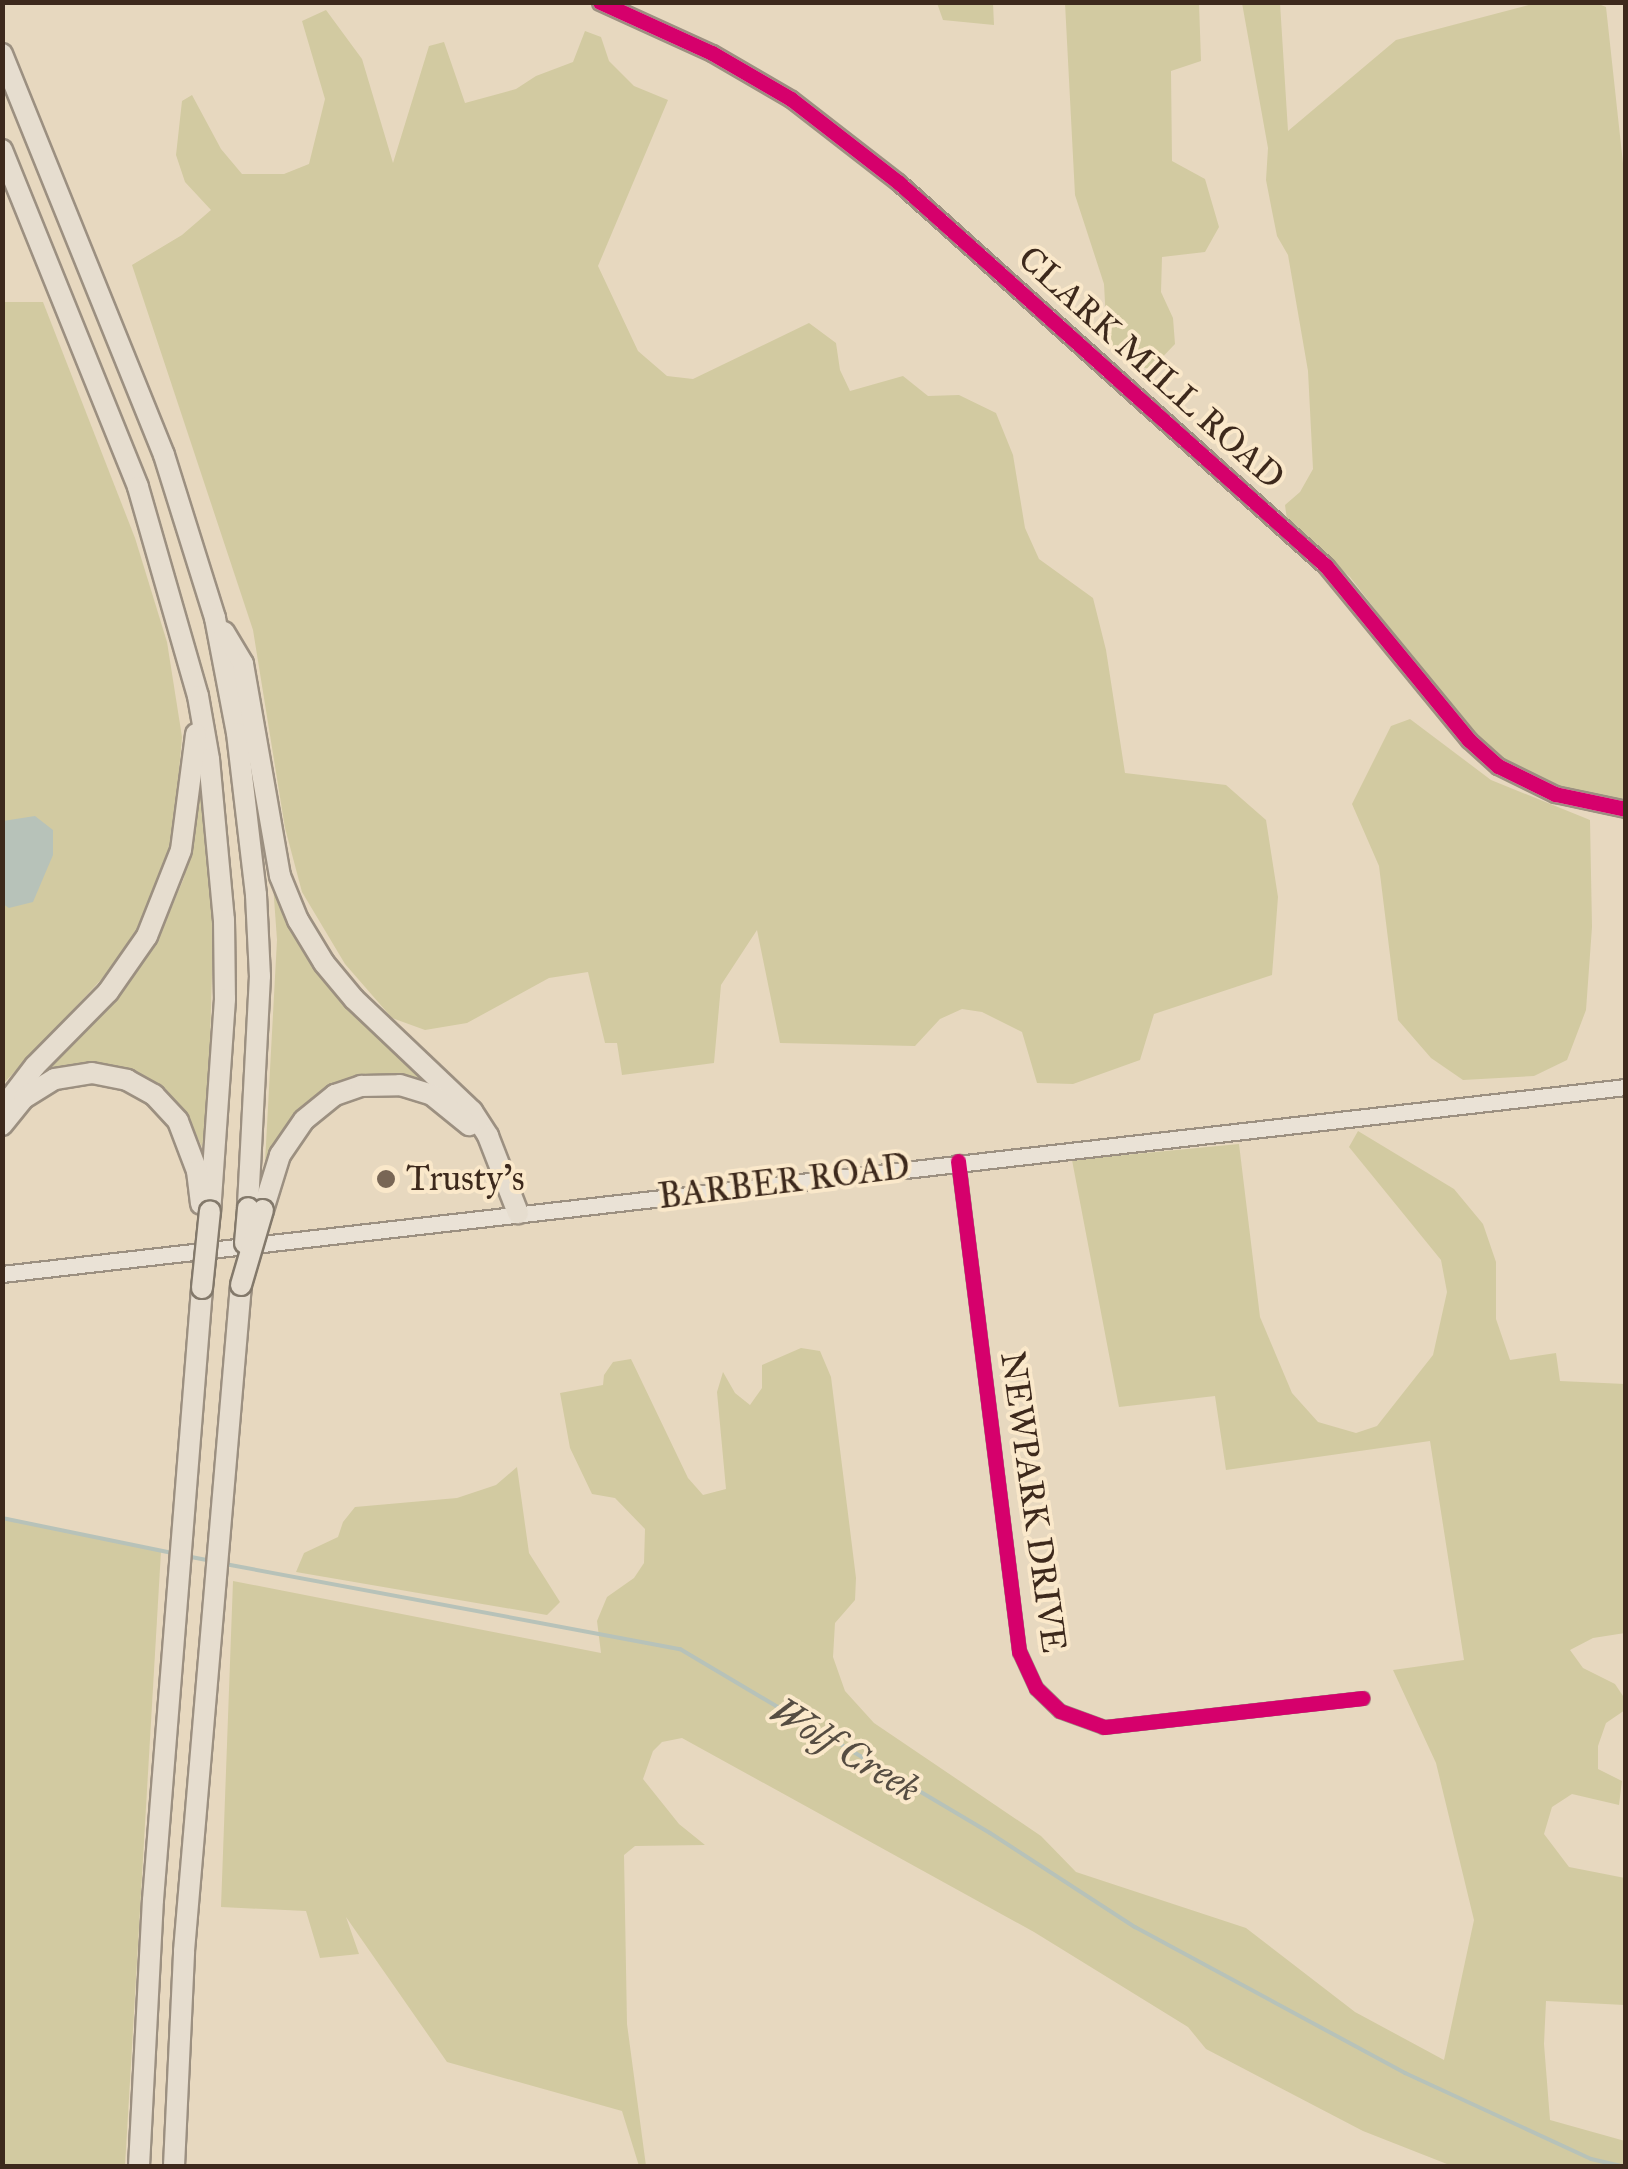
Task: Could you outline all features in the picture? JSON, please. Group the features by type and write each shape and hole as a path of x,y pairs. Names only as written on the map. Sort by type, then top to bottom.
{"highway":[{"path":"2,54 164,455 215,618 237,733 256,895 260,976 255,1209 241,1285 210,1629 184,1951 174,2166"},
{"path":"2,150 138,488 194,677 209,759 224,920 224,1016 173,1624 140,2166"},
{"path":"215,618 243,664 280,876 298,920 324,963 354,1000 472,1111 488,1136 512,1214"},
{"path":"2,1109 36,1066 120,976 161,908 182,850 190,807 196,721 194,677"},
{"path":"2,1124 24,1098 55,1080 92,1073 127,1080 154,1095 178,1121 197,1170 206,1212"},
{"path":"255,1209 280,1155 312,1111 350,1090 388,1084 432,1095 460,1115 482,1146 512,1214"}],"main road":[{"name":"CLARK MILL ROAD","path":"600,2 712,52 791,100 898,182 1314,555 1364,608 1468,740 1498,766 1555,794 1626,809"},
{"name":"BARBER ROAD","path":"2,1274 1626,1087"}],"street":[{"name":"NEWPARK DRIVE","path":"958,1161 1019,1651 1036,1688 1060,1711 1104,1727 1362,1698"}],"shaded area":[{"path":"937,3 993,3 994,25 943,20"},
{"path":"1065,3 1199,3 1201,61 1171,71 1172,161 1205,179 1219,227 1205,252 1162,257 1161,292 1173,318 1175,344 1151,369 1127,365 1107,340 1104,284 1075,195"},
{"path":"1242,3 1280,3 1288,131 1396,40 1536,3 1596,3 1606,7 1626,191 1625,801 1571,794 1503,763 1479,743 1350,577 1287,520 1285,505 1300,492 1313,469 1308,371 1288,255 1277,236 1266,180 1268,148"},
{"path":"326,10 362,59 393,163 429,46 444,42 465,103 516,89 536,76 573,62 585,31 601,37 609,61 634,86 668,100 598,266 638,351 667,376 693,379 809,323 836,343 840,370 850,391 903,376 928,396 959,395 996,413 1013,455 1025,528 1039,559 1093,598 1106,650 1125,773 1226,785 1266,820 1278,897 1272,975 1154,1014 1140,1060 1073,1084 1037,1083 1022,1032 982,1012 962,1009 940,1019 915,1046 780,1043 757,930 721,985 714,1063 622,1075 617,1043 605,1043 588,972 549,978 467,1023 425,1030 392,1018 345,964 302,892 285,828 253,630 132,265 182,235 211,210 185,182 176,155 182,101 192,95 221,149 242,174 284,174 309,164 325,99 302,21"},
{"path":"3,302 43,302 135,538 167,642 182,737 173,839 137,931 113,967 3,1084"},
{"path":"1410,719 1491,780 1590,820 1592,927 1586,1010 1567,1060 1534,1076 1463,1080 1431,1058 1398,1020 1379,866 1352,804 1391,726"},
{"path":"199,779 214,908 208,1108 202,1147 189,1119 167,1093 148,1080 43,1082 41,1074 132,977 162,930 184,878"},
{"path":"35,816 53,830 53,855 33,902 9,908 3,904 3,821"},
{"path":"272,870 297,925 439,1081 324,1096 264,1181 277,940"},
{"path":"1358,1131 1454,1189 1483,1224 1496,1262 1496,1319 1510,1360 1556,1353 1560,1381 1625,1384 1625,1633 1593,1638 1570,1650 1583,1668 1615,1684 1625,1699 1625,1710 1606,1723 1598,1746 1598,1769 1622,1781 1619,1805 1572,1794 1552,1807 1544,1834 1569,1867 1625,1878 1625,2005 1546,2001 1544,2044 1550,2120 1625,2141 1625,2166 1452,2166 1363,2131 1206,2049 1188,2027 1034,1932 682,1738 662,1742 653,1751 643,1779 679,1824 705,1845 635,1846 624,1855 627,2024 646,2166 639,2166 622,2111 447,2062 346,1917 359,1954 320,1958 306,1911 221,1907 233,1581 601,1653 597,1621 607,1597 634,1578 644,1563 645,1529 615,1498 592,1494 570,1448 560,1393 603,1385 604,1375 613,1362 631,1359 688,1478 703,1495 726,1489 717,1392 723,1372 735,1393 750,1405 762,1388 762,1365 801,1348 820,1351 831,1377 856,1578 855,1600 835,1623 833,1657 845,1691 874,1723 1041,1836 1076,1872 1246,1928 1355,2012 1444,2060 1474,1920 1436,1763 1393,1670 1464,1660 1430,1441 1226,1470 1215,1396 1119,1407 1072,1160 1239,1144 1260,1317 1292,1393 1318,1422 1356,1433 1377,1426 1433,1355 1447,1292 1441,1260 1349,1147"},
{"path":"517,1467 529,1553 560,1602 547,1615 296,1572 304,1553 338,1537 343,1522 355,1507 457,1498 496,1485"},
{"path":"3,1518 161,1551 125,2166 3,2166"}],"waterway":[{"name":"Wolf Creek","path":"2,1518 172,1553"},
{"name":"Wolf Creek","path":"186,1556 211,1561"},
{"name":"Wolf Creek","path":"225,1564 680,1649 990,1833 1135,1927 1405,2073 1591,2159 1622,2166"}],"cycle path":[{"path":"600,2 712,53 791,99 898,182 1326,566 1469,740 1498,766 1555,794 1626,809"},
{"path":"958,1161 1019,1651 1036,1688 1060,1711 1104,1727 1362,1698"}],"place":[{"name":"Trusty's","path":"386,1179"}]}
